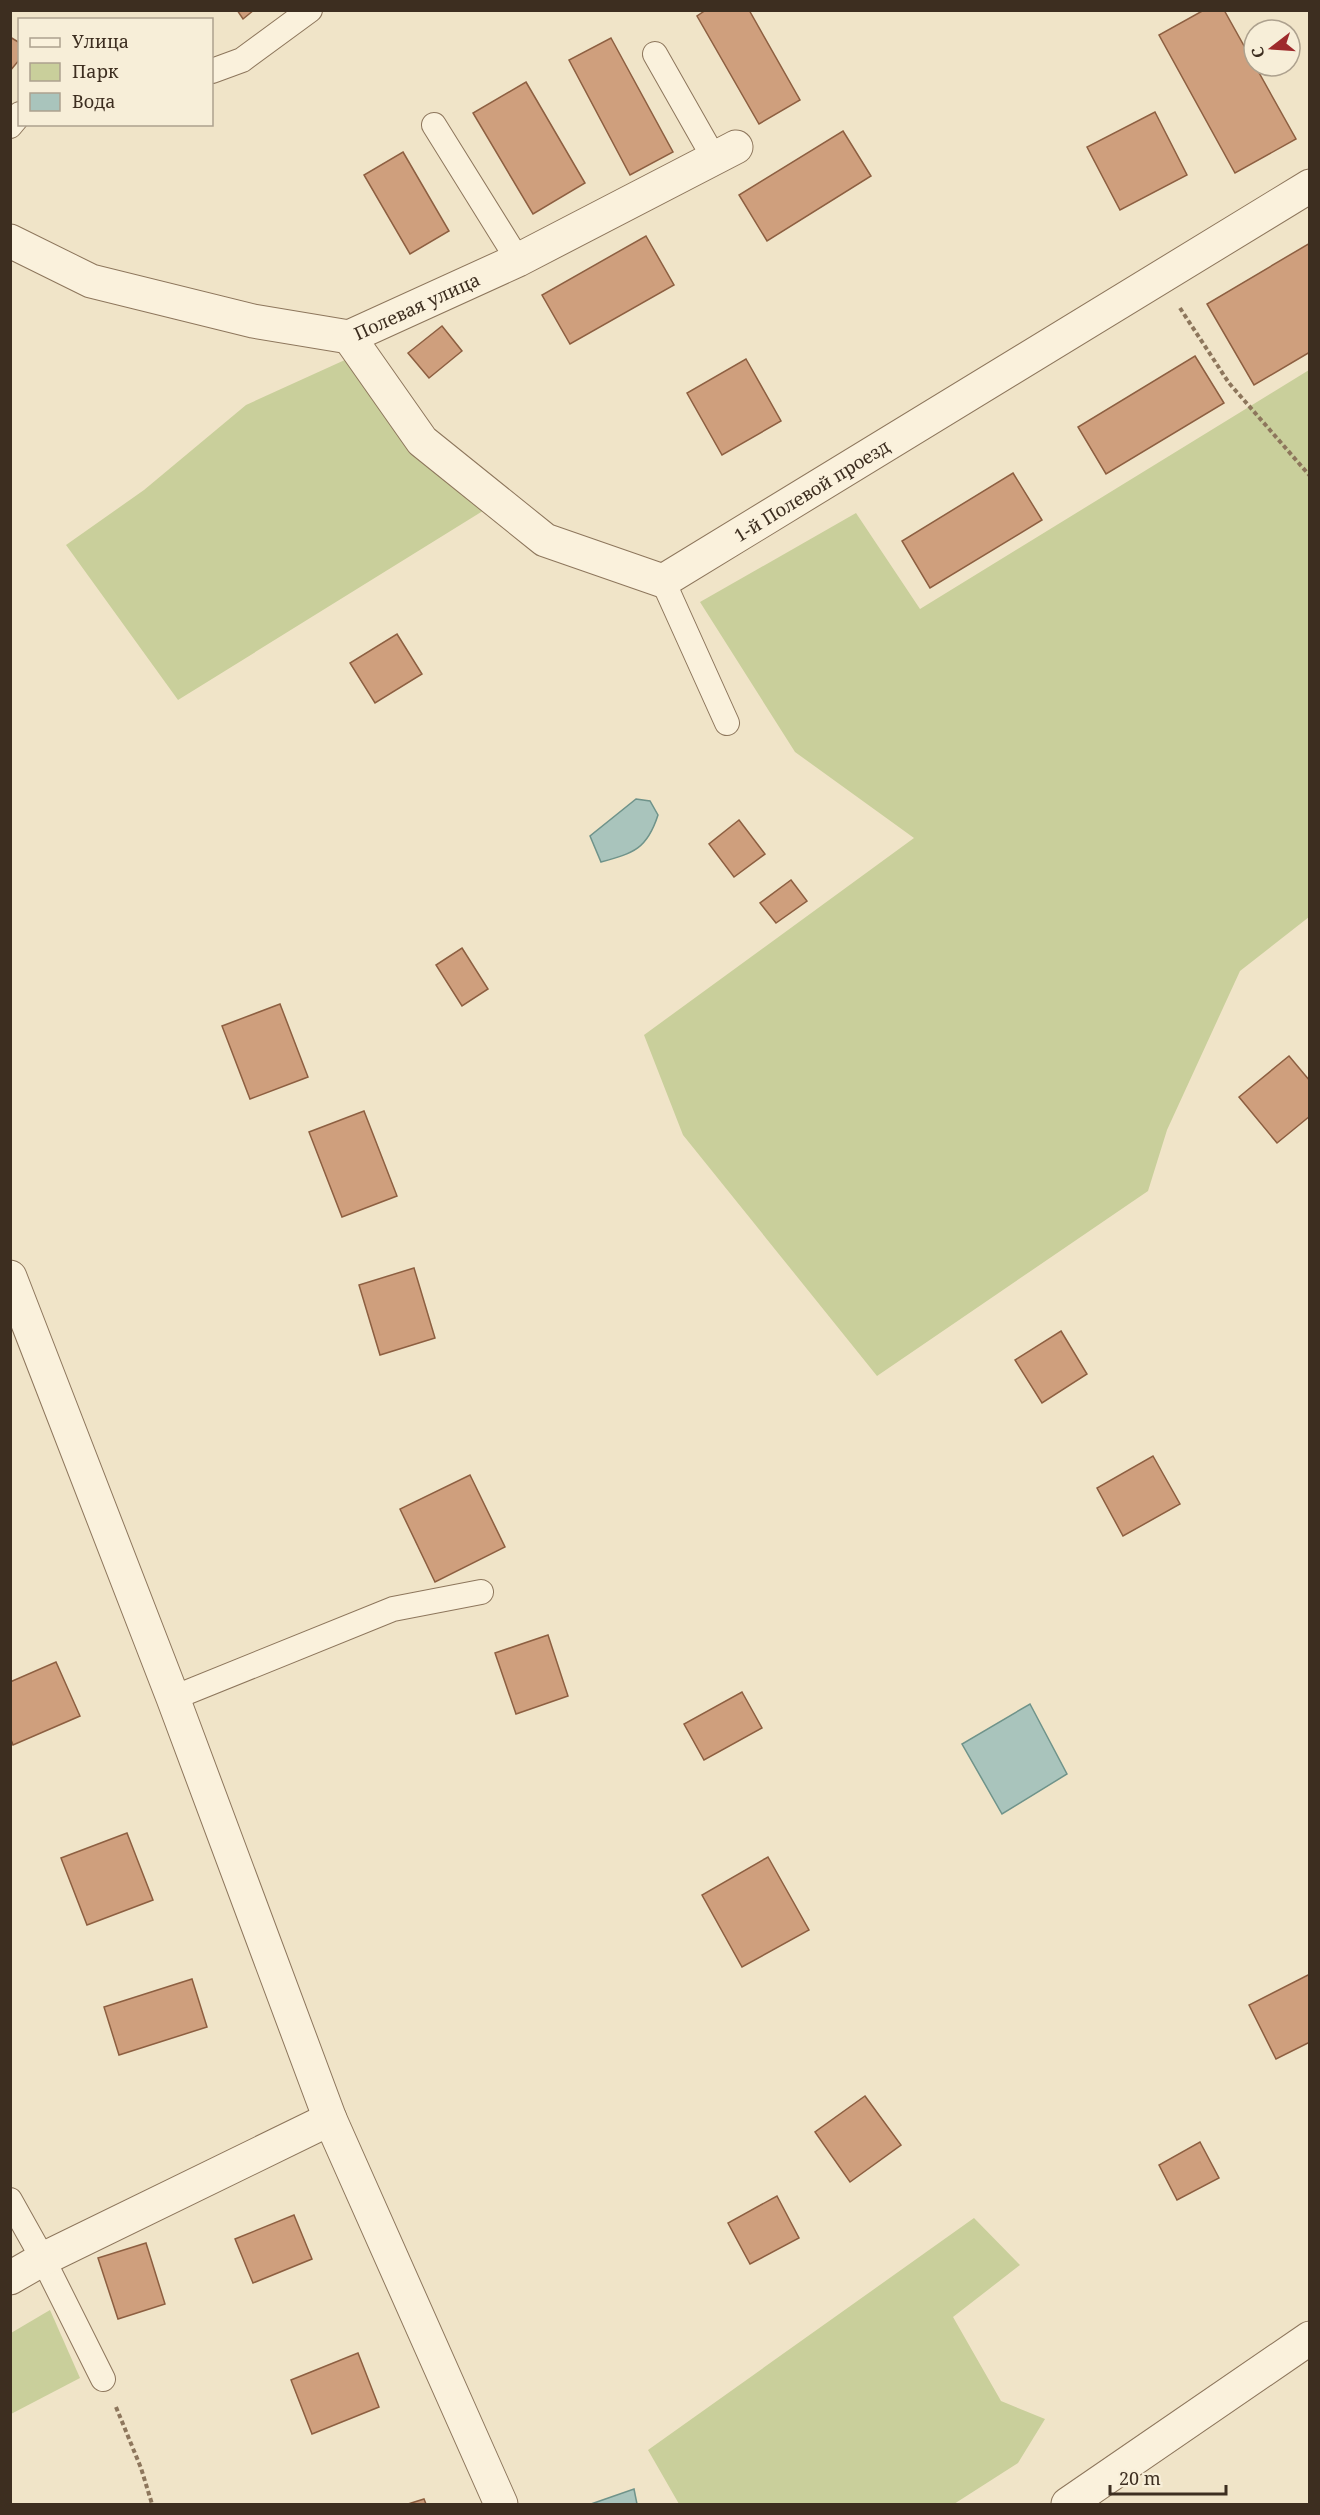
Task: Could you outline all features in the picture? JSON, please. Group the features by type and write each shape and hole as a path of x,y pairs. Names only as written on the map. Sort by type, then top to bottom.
{"street":[{"name":"Полевая улица","path":"10,241 91,280 253,321 349,337 518,260 725,152"},
{"name":"1-й Полевой проезд","path":"663,581 1310,186"},
{"path":"349,337 422,441 545,540 663,581"},
{"path":"10,1277 173,1698 330,2119 501,2505"},
{"path":"10,2278 43,2259 330,2119"},
{"path":"1068,2505 1310,2338"}],"lane":[{"path":"213,71 242,60 310,10"},
{"path":"655,54 725,152"},
{"path":"434,125 518,260"},
{"path":"663,581 727,723"},
{"path":"173,1698 393,1609 481,1592"},
{"path":"10,2200 43,2259 103,2379"}],"path":[{"path":"1161,278 1229,383 1310,476"},
{"path":"103,2379 125,2427 152,2505"}],"green space":[{"path":"347,359 486,509 178,700 66,545 144,490 246,405"},
{"path":"1309,370 1309,917 1240,971 1167,1130 1148,1191 877,1376 683,1135 644,1035 914,838 795,752 700,602 856,513 920,609"},
{"path":"974,2218 1020,2265 953,2317 1001,2401 1045,2419 1018,2463 954,2504 679,2504 648,2450"},
{"path":"50,2310 80,2378 11,2414 11,2333"}],"water":[{"path":"636,799 650,801 658,815 649,835 638,848 631,852 601,862 590,836"},
{"path":"1030,1704 1067,1774 1002,1814 962,1744"},
{"path":"634,2489 637,2504 591,2504"}],"building":[{"path":"237,10 254,10 243,19"},
{"path":"706,10 749,10 800,100 759,124 697,16"},
{"path":"1204,10 1224,10 1242,42 1242,78 1262,78 1296,139 1235,173 1159,35"},
{"path":"10,37 18,42 18,61 10,71"},
{"path":"611,38 673,152 630,175 569,60"},
{"path":"526,82 585,183 533,214 473,113"},
{"path":"1155,112 1187,175 1120,210 1087,147"},
{"path":"843,131 871,176 767,241 739,195"},
{"path":"403,152 449,231 410,254 364,175"},
{"path":"646,236 674,285 570,344 542,295"},
{"path":"1310,243 1310,352 1254,385 1207,304"},
{"path":"442,326 462,351 429,378 408,353"},
{"path":"1195,356 1224,403 1106,474 1078,427"},
{"path":"746,359 781,421 722,455 687,393"},
{"path":"1013,473 1042,520 930,588 902,541"},
{"path":"397,634 422,674 375,703 350,663"},
{"path":"739,820 765,854 734,877 709,844"},
{"path":"791,880 807,901 776,923 760,903"},
{"path":"462,948 488,989 462,1006 436,965"},
{"path":"280,1004 308,1077 250,1099 222,1026"},
{"path":"1289,1056 1310,1081 1310,1116 1277,1143 1239,1097"},
{"path":"364,1111 397,1196 342,1217 309,1132"},
{"path":"414,1268 435,1338 380,1355 359,1285"},
{"path":"1061,1331 1087,1374 1042,1403 1015,1360"},
{"path":"1153,1456 1180,1504 1123,1536 1097,1488"},
{"path":"470,1475 505,1547 435,1582 400,1509"},
{"path":"548,1635 568,1696 516,1714 495,1653"},
{"path":"56,1662 80,1716 13,1745 10,1737 10,1682"},
{"path":"742,1692 762,1728 704,1760 684,1724"},
{"path":"127,1833 153,1900 87,1925 61,1858"},
{"path":"768,1857 809,1930 742,1967 702,1895"},
{"path":"1310,1974 1310,2042 1276,2059 1249,2005"},
{"path":"192,1979 207,2027 119,2055 104,2007"},
{"path":"865,2096 901,2145 850,2182 815,2132"},
{"path":"1200,2142 1219,2178 1177,2200 1159,2165"},
{"path":"777,2196 799,2238 750,2264 728,2223"},
{"path":"294,2215 312,2259 253,2283 235,2239"},
{"path":"146,2243 165,2304 118,2319 98,2258"},
{"path":"358,2353 379,2407 312,2434 291,2380"},
{"path":"424,2499 426,2504 408,2504"}]}
